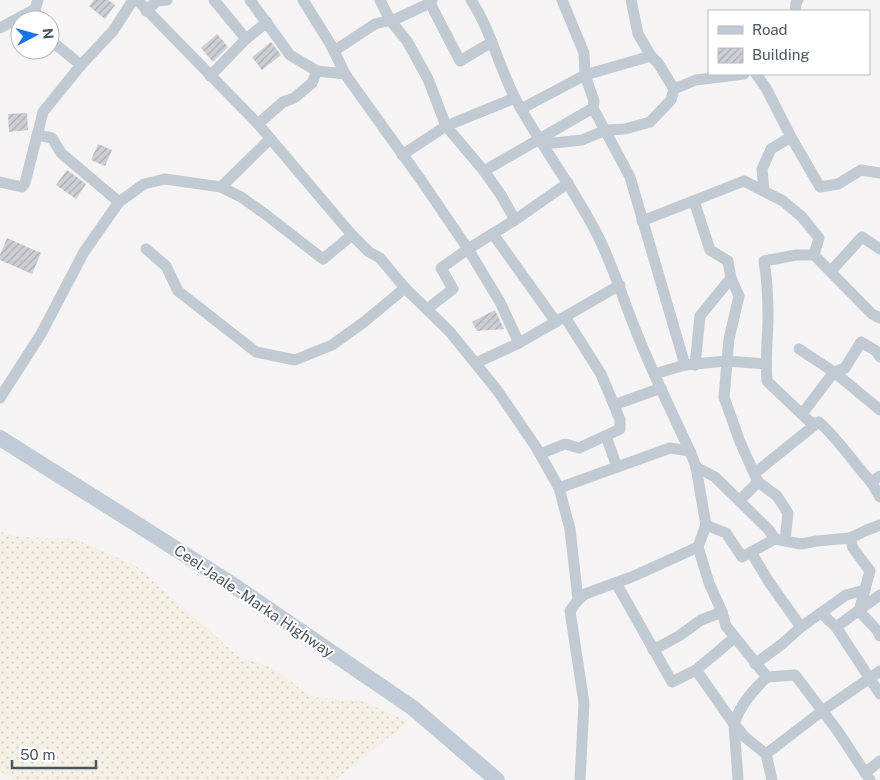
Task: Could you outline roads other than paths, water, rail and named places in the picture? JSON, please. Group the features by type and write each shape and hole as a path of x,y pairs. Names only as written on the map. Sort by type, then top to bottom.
{"street":[{"path":"0,182 22,188 26,183 42,112 81,65 113,31 133,0"},
{"path":"137,0 258,124 352,235 369,252 380,258 405,288 450,332 497,390 540,454 559,488 570,529 578,600"},
{"path":"146,11 157,1 167,0"},
{"path":"214,0 246,39"},
{"path":"250,0 290,55 317,71 345,74"},
{"path":"303,0 334,50 345,74 468,249 500,302 520,343"},
{"path":"380,0 390,20 407,41 428,79 446,126 484,171 501,195 515,220"},
{"path":"562,0 584,54 585,75 594,100 593,108 630,177 642,221 690,365"},
{"path":"539,139 554,143 582,140 606,130 625,129 650,122 671,100 674,89 638,34 631,0"},
{"path":"334,50 375,24 398,18 431,1 460,61 492,42"},
{"path":"475,2 515,98 539,139 580,200 620,286 640,341 696,467 706,525 698,547 709,583 726,626 767,677"},
{"path":"210,76 246,39 266,22"},
{"path":"60,48 81,65"},
{"path":"521,109 585,75 651,56"},
{"path":"258,124 283,102 294,98 312,83 317,71"},
{"path":"674,89 696,80 736,75"},
{"path":"757,75 766,88 791,137 820,187 838,184 861,170 880,173"},
{"path":"402,155 446,126 515,98"},
{"path":"484,171 593,108"},
{"path":"37,135 52,138 61,153 119,202"},
{"path":"764,191 762,168 771,149 791,137"},
{"path":"221,187 270,139"},
{"path":"0,398 41,334 84,252 119,202 144,184 164,179 221,187 241,197 323,259 352,235"},
{"path":"642,221 744,181 782,201 802,217 820,238 814,255"},
{"path":"427,309 452,289 440,268 515,220 568,183"},
{"path":"694,200 710,250 728,261 731,278 739,296 728,339 724,397 740,442 757,478 777,496 788,513 780,540"},
{"path":"493,234 601,374 620,420 620,428 579,448 565,444 540,454"},
{"path":"831,271 862,237 880,249"},
{"path":"146,249 166,266 178,291 256,352 295,360 332,345 364,322 405,288"},
{"path":"816,424 802,414 767,380 768,316 767,281 764,261 796,255 814,255 872,314 880,318"},
{"path":"690,365 700,316 731,278"},
{"path":"476,363 520,343 620,286"},
{"path":"802,414 834,372 846,368 861,342 876,351 880,357"},
{"path":"799,349 834,372 880,410"},
{"path":"654,374 690,365 726,361 766,364"},
{"path":"614,405 660,388"},
{"path":"740,500 757,478 820,422 833,434 859,469 876,479 880,497"},
{"path":"606,436 617,467"},
{"name":"Ceel-Jaale - Marka Highway","path":"0,438 230,583 413,708 497,780"},
{"path":"559,488 670,448 690,451"},
{"path":"696,467 715,477 780,540 801,544 850,538 880,525"},
{"path":"706,525 726,534 742,557 780,540"},
{"path":"850,538 853,548 870,572 859,611"},
{"path":"580,780 584,703 570,611 585,594 616,583 698,547"},
{"path":"751,552 769,582 801,627"},
{"path":"616,583 672,682 696,670 734,638"},
{"path":"755,664 801,627 846,596 865,590"},
{"path":"836,627 880,595"},
{"path":"859,611 877,630 880,636"},
{"path":"653,650 679,636 701,620 722,612"},
{"path":"821,614 836,627 880,694"},
{"path":"696,670 734,724 746,738 766,754 772,780"},
{"path":"766,754 880,670"},
{"path":"738,780 734,724 737,715 750,694 767,677 795,675 837,730 868,776 880,761"}]}
